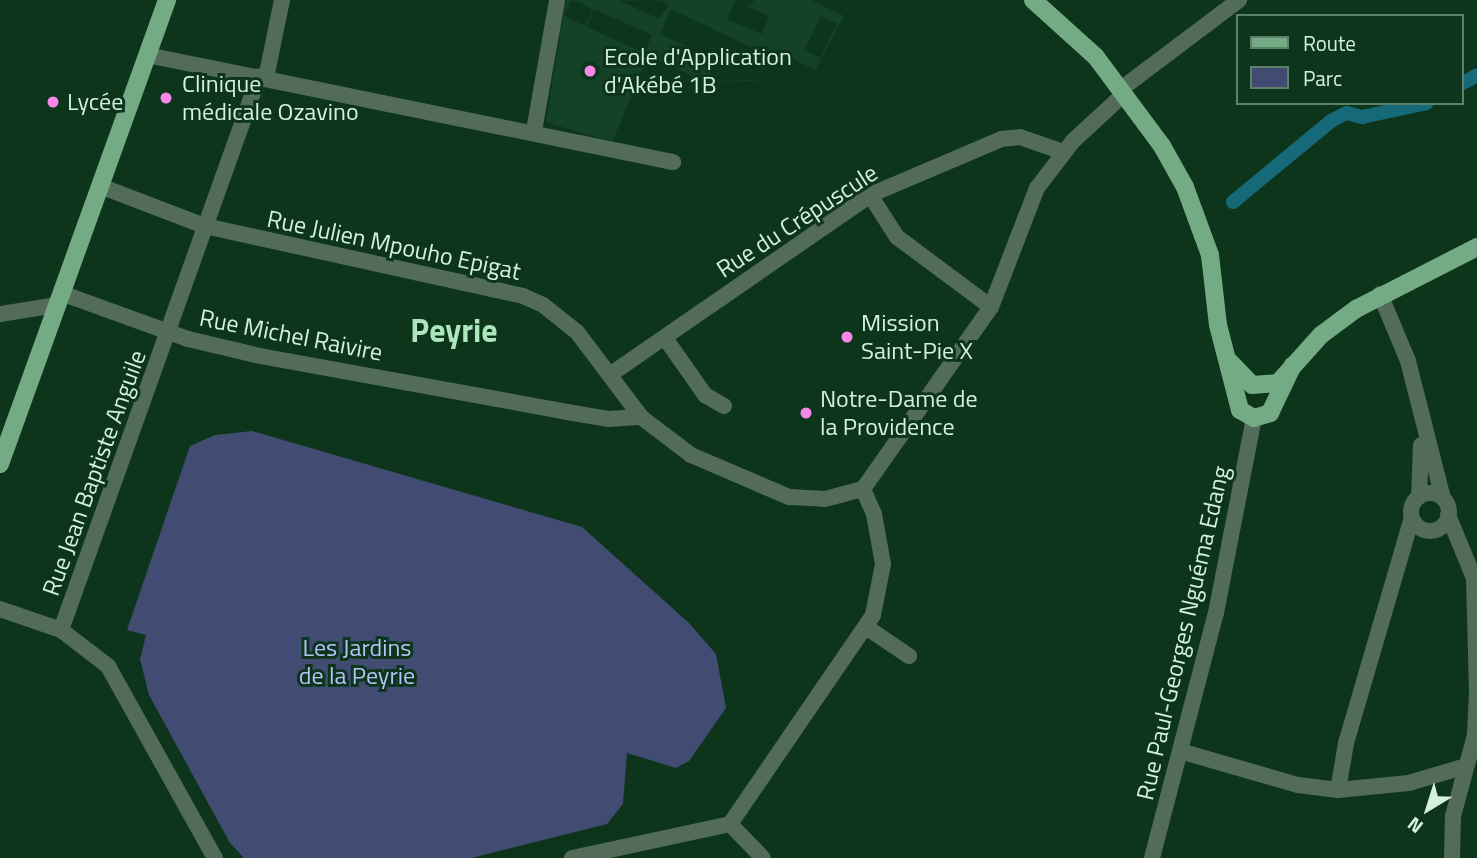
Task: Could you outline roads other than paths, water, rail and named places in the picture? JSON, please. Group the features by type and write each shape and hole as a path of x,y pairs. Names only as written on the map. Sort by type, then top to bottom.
{"main road":[{"path":"0,464 167,0"},
{"path":"1033,0 1081,40 1123,92 1174,165 1197,213 1210,255 1223,348 1240,410 1254,418 1262,418 1276,407 1293,365"},
{"path":"1223,348 1232,366 1252,385 1278,383 1333,326 1380,294 1477,247"}],"street":[{"name":"Rue Jean Baptiste Anguile","path":"61,630 205,226 262,77 282,0"},
{"path":"540,133 557,0"},
{"path":"572,858 730,824 866,627 879,600 883,564 874,514 863,489 991,307 1030,199 1063,152 1123,92 1239,0"},
{"path":"147,55 673,162"},
{"name":"Rue du Crépuscule","path":"611,374 870,195 1001,139 1020,136 1063,152"},
{"name":"Rue Julien Mpouho Epigat","path":"100,187 205,226 523,296 562,318 611,374 641,417 691,455 771,491 825,499 863,489"},
{"path":"870,195 897,237 991,307"},
{"path":"1380,294 1408,361 1422,428 1448,515 1466,553 1474,578 1477,692 1475,735 1453,816 1452,858"},
{"path":"0,314 59,299"},
{"name":"Rue Michel Raivire","path":"59,299 260,356 609,419 641,417"},
{"path":"665,338 705,396 724,406"},
{"name":"Rue Paul-Georges Nguéma Edang","path":"1152,858 1216,613 1254,418"},
{"path":"1419,497 1422,428"},
{"path":"1338,790 1346,743 1402,558 1412,518 1412,506 1419,497 1431,493 1443,498"},
{"path":"1402,558 1448,515"},
{"path":"1412,518 1419,528 1432,531 1466,553"},
{"path":"0,609 61,630 96,655 117,679 215,858"},
{"path":"866,627 909,656"},
{"path":"1180,751 1298,785 1338,790 1409,783 1466,766"},
{"path":"730,824 763,858"}],"waterway":[{"path":"1463,83 1477,75"},
{"path":"1233,202 1331,121 1347,113 1362,117 1418,105"}],"place":[{"name":"Ecole d'Application d'Akébé 1B","path":"590,71"},
{"name":"Clinique médicale Ozavino","path":"166,98"},
{"name":"Lycée","path":"53,102"},
{"name":"Mission Saint-Pie X","path":"847,337"},
{"name":"Notre-Dame de la Providence","path":"806,413"}],"district":[{"name":"Peyrie","path":"454,330"}],"park label":[{"name":"Les Jardins de la Peyrie","path":"357,662"}]}
